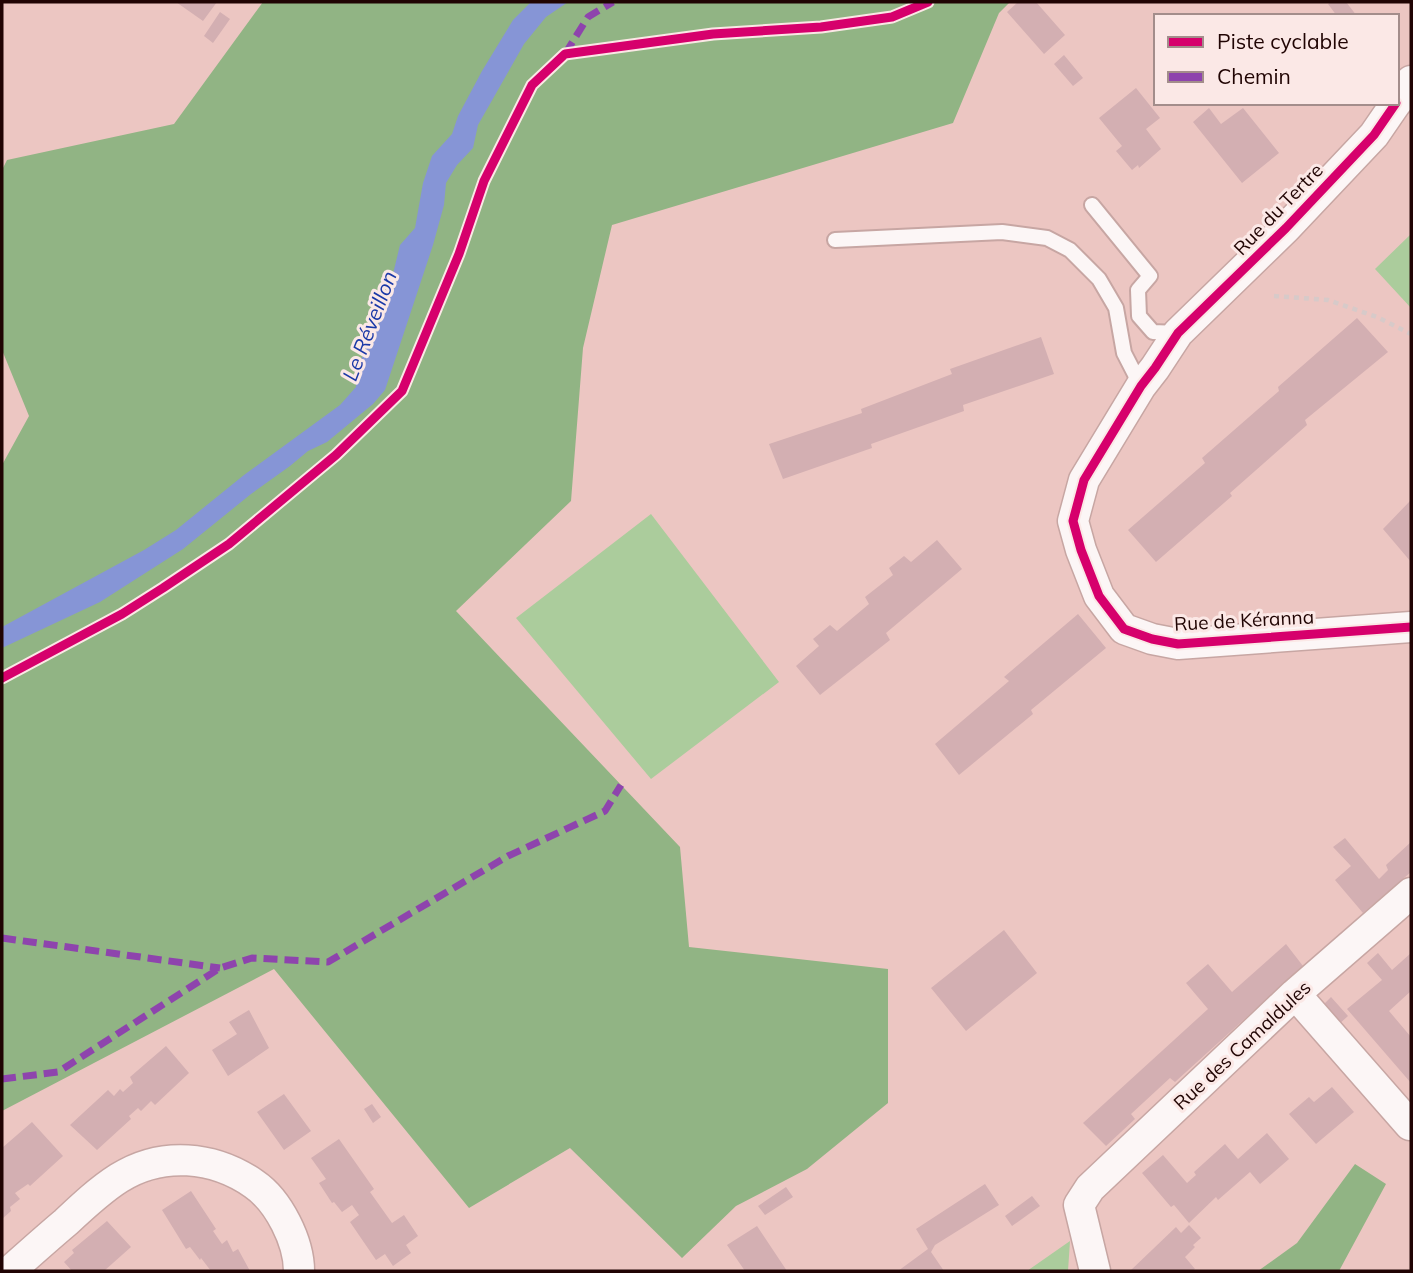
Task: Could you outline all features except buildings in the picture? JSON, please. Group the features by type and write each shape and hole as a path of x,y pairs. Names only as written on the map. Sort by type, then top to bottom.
{"street":[{"name":"Rue du Tertre","path":"1399,99 1411,81"},
{"name":"Rue du Tertre","path":"1178,332 1286,229 1374,135 1395,105"},
{"name":"Rue de Kéranna","path":"1178,332 1141,386 1084,480 1073,521 1099,596 1124,629 1152,639 1178,644 1411,627"},
{"name":"Rue des Camaldules","path":"1095,1271 1079,1205 1090,1188 1295,994 1411,893"},
{"path":"1295,994 1410,1125"},
{"path":"10,1271 100,1191 122,1176 150,1164 181,1159 215,1163 243,1176 265,1191 293,1239 299,1271"}],"lane":[{"path":"1092,205 1150,276 1138,290 1139,316 1153,332 1178,332"},
{"path":"835,240 1002,232 1047,238 1070,250 1100,279 1116,308 1124,353 1141,386"}],"path":[{"path":"1274,296 1328,300 1377,317 1411,334"}],"green space":[{"path":"263,2 1010,2 999,13 953,123 612,225 583,348 571,501 456,611 680,847 689,947 888,969 888,1103 807,1169 736,1206 682,1258 570,1148 469,1208 274,969 2,1111 2,465 29,416 2,350 2,170 7,160 174,124"},
{"path":"1411,234 1411,308 1375,269"},
{"path":"651,514 779,682 651,779 516,618"},
{"path":"1355,1164 1386,1184 1339,1271 1258,1271 1297,1243"},
{"path":"1070,1241 1068,1271 1027,1271"}],"water":[{"path":"531,2 568,2 546,17 524,44 478,125 473,148 457,165 446,183 444,205 433,245 385,390 373,404 327,442 308,451 183,549 100,602 2,648 2,627 176,530 244,475 340,405 356,387 357,370 372,332 379,323 381,299 391,282 400,245 415,228 423,183 432,156 452,134 458,116 482,71 513,20"}],"marked path":[{"path":"565,54 588,17 613,2"},
{"path":"2,1079 58,1072 220,968 252,958 328,962 508,856 605,811 621,785"},
{"path":"2,938 220,968"}],"cycle path":[{"path":"2,678 122,614 229,544 336,455 402,391 459,254 484,181 532,85 565,54 713,34 821,27 892,17 928,2"},
{"path":"1395,105 1374,135 1286,228 1178,333 1141,386 1084,480 1073,521 1099,596 1124,629 1152,639 1178,644 1411,627"}],"water label":[{"name":"Le Réveillon","path":"370,326"}]}
